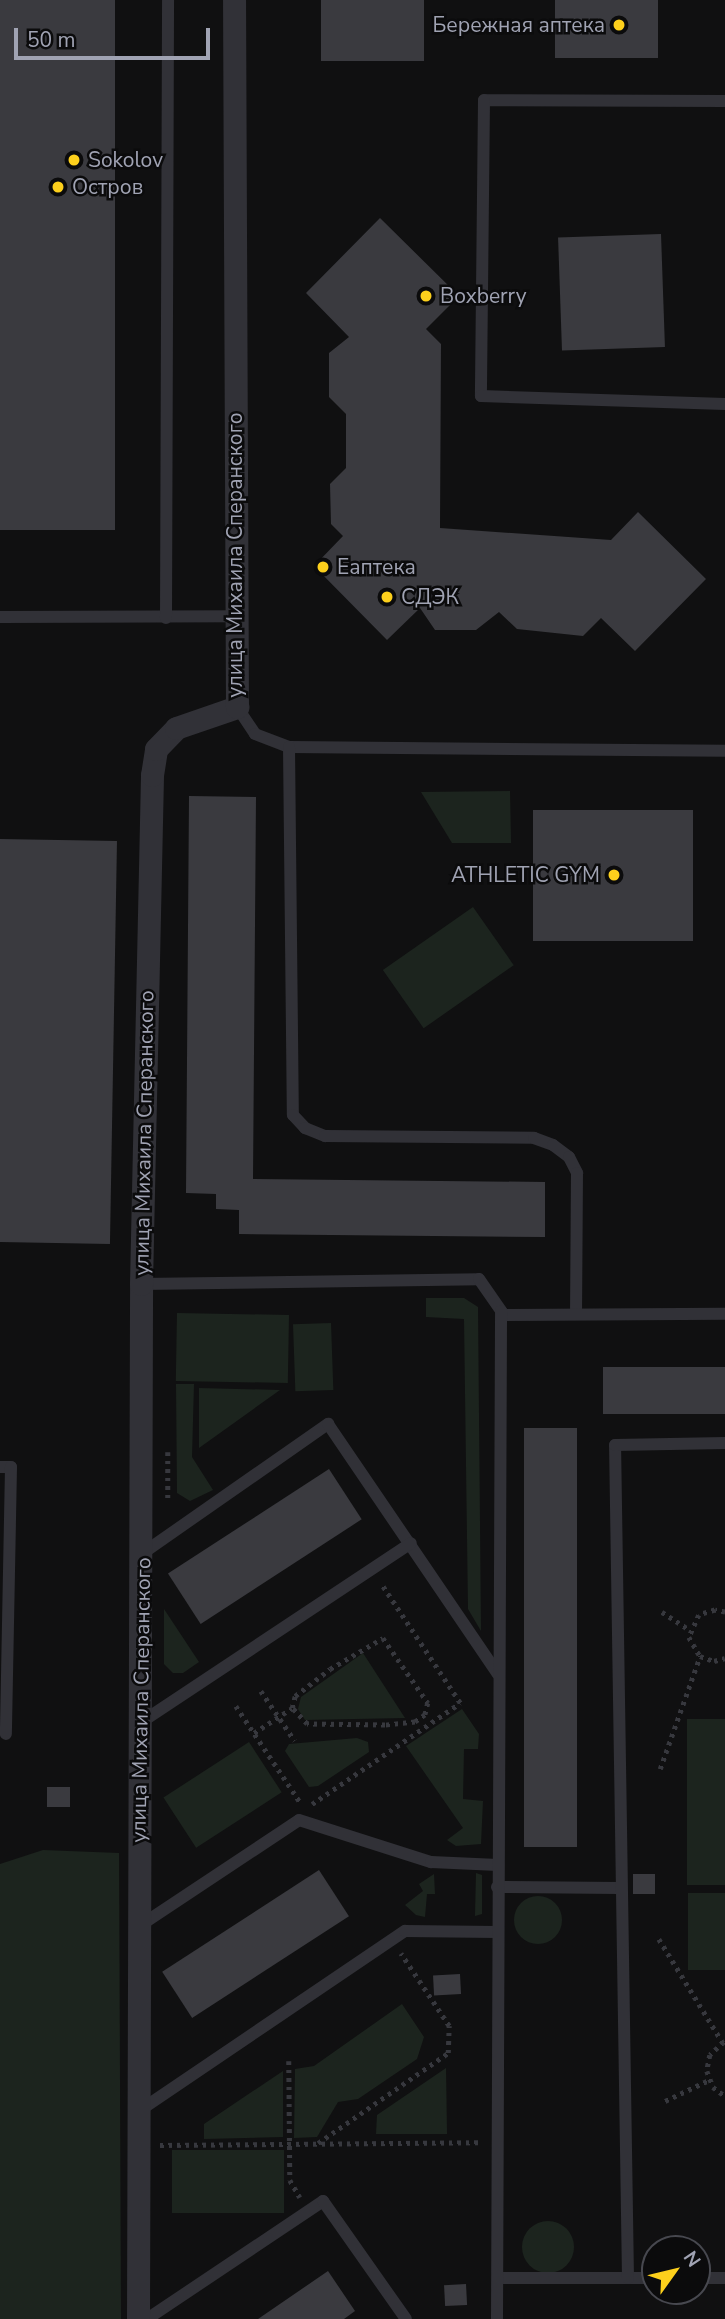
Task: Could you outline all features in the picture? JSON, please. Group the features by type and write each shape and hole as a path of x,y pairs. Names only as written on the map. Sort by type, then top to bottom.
{"street":[{"name":"улица Михаила Сперанского","path":"138,2319 136,2113 143,1553 141,1284 156,749 176,728 237,708 234,0"}],"lane":[{"path":"166,618 168,0"},
{"path":"725,101 484,100 481,396 725,404"},
{"path":"0,617 236,617"},
{"path":"237,708 256,734 289,747 725,751"},
{"path":"289,747 293,1115 305,1128 325,1136 534,1138 553,1144 569,1157 577,1173 576,1314"},
{"path":"141,1284 479,1279 504,1315 725,1314"},
{"path":"497,2319 501,1311"},
{"path":"143,1553 328,1424 498,1675"},
{"path":"628,2278 619,1888 615,1445 725,1443"},
{"path":"0,1467 11,1467 6,1734"},
{"path":"140,1723 411,1543"},
{"path":"138,1927 299,1820 431,1862 498,1865"},
{"path":"498,1887 619,1888"},
{"path":"136,2113 405,1931 497,1932"},
{"path":"147,2319 323,2201 406,2319"},
{"path":"498,2278 641,2278"}],"path":[{"path":"236,1706 304,1809 460,1703 372,1569"},
{"path":"724,1610 699,1615 690,1630 691,1644 700,1656 714,1661 725,1658"},
{"path":"662,1612 690,1630"},
{"path":"254,1733 292,1708 295,1696 330,1669 383,1638 428,1703 425,1715 415,1722 385,1725 307,1724 292,1708"},
{"path":"660,1769 700,1656"},
{"path":"261,1691 295,1741"},
{"path":"659,1939 724,2042 710,2055 709,2080 725,2096"},
{"path":"318,2143 448,2053 449,2026 391,1940"},
{"path":"289,2061 290,2180 303,2203"},
{"path":"665,2101 709,2080"},
{"path":"158,2158 159,2145 481,2142"}],"shaded area":[{"path":"510,791 511,843 452,843 421,792"},
{"path":"473,907 514,965 424,1028 383,970"},
{"path":"426,1298 464,1298 478,1307 481,1631 468,1609 464,1319 426,1317"},
{"path":"177,1313 289,1315 288,1383 176,1381"},
{"path":"331,1323 333,1390 295,1391 293,1324"},
{"path":"176,1384 194,1384 192,1457 213,1490 190,1501 177,1493"},
{"path":"199,1388 280,1390 199,1448"},
{"path":"164,1609 199,1662 183,1673 173,1673 164,1664"},
{"path":"363,1653 405,1718 305,1720 298,1709 301,1697"},
{"path":"462,1709 479,1734 478,1749 464,1749 463,1799 483,1801 481,1844 456,1846 447,1840 463,1828 406,1746"},
{"path":"687,1719 725,1719 725,1885 687,1885"},
{"path":"357,1738 368,1742 369,1752 318,1786 309,1787 285,1751 289,1744"},
{"path":"249,1742 282,1792 196,1848 163,1798"},
{"path":"43,1850 119,1853 121,2319 0,2319 0,1864"},
{"path":"476,1873 482,1875 482,1914 475,1916"},
{"path":"434,1874 435,1894 427,1894 425,1917 416,1915 405,1905 423,1891 419,1884"},
{"path":"688,1893 725,1893 725,1970 688,1970"},
{"path":"538,1896 555,1903 562,1920 555,1937 538,1944 521,1937 514,1920 521,1903"},
{"path":"402,2004 424,2037 417,2059 358,2099 338,2102 317,2137 294,2138 295,2069 314,2066"},
{"path":"446,2068 447,2134 376,2134 377,2115"},
{"path":"283,2071 283,2137 204,2139 204,2124"},
{"path":"172,2150 284,2150 284,2213 172,2213"},
{"path":"548,2221 558,2223 566,2229 572,2237 572,2257 566,2265 558,2271 548,2273 538,2271 530,2265 524,2257 522,2247 524,2237 530,2229 538,2223"}],"building":[{"name":"Остров","path":"0,0 115,0 115,530 0,530"},
{"path":"321,0 424,0 424,61 321,61"},
{"path":"555,0 658,0 658,58 555,58"},
{"path":"380,218 459,296 426,329 441,344 440,528 611,540 638,512 706,579 635,651 601,618 583,636 517,629 499,612 476,630 435,630 420,608 387,640 314,566 343,536 331,524 330,484 346,468 346,414 329,397 329,353 349,337 306,293"},
{"path":"661,234 665,347 562,351 558,238"},
{"path":"189,796 256,797 253,1179 545,1182 545,1237 239,1234 239,1210 216,1209 216,1194 186,1193"},
{"name":"ATHLETIC GYM","path":"533,810 693,810 693,941 533,941"},
{"path":"0,839 117,841 110,1244 0,1242"},
{"path":"603,1367 725,1367 725,1414 603,1414"},
{"path":"524,1428 577,1428 577,1847 524,1847"},
{"path":"329,1469 362,1519 201,1624 168,1574"},
{"path":"47,1787 70,1787 70,1807 47,1807"},
{"path":"319,1870 349,1916 192,2018 162,1972"},
{"path":"633,1874 655,1874 655,1894 633,1894"},
{"path":"460,1974 461,1994 434,1995 433,1975"},
{"path":"328,2271 355,2311 344,2319 258,2319"},
{"path":"466,2284 467,2305 445,2306 444,2285"}],"place":[{"name":"Бережная аптека","path":"619,25"},
{"name":"Sokolov","path":"74,160"},
{"name":"Остров","path":"58,187"},
{"name":"Boxberry","path":"426,296"},
{"name":"Еаптека","path":"323,567"},
{"name":"СДЭК","path":"387,597"},
{"name":"ATHLETIC GYM","path":"614,875"}]}
